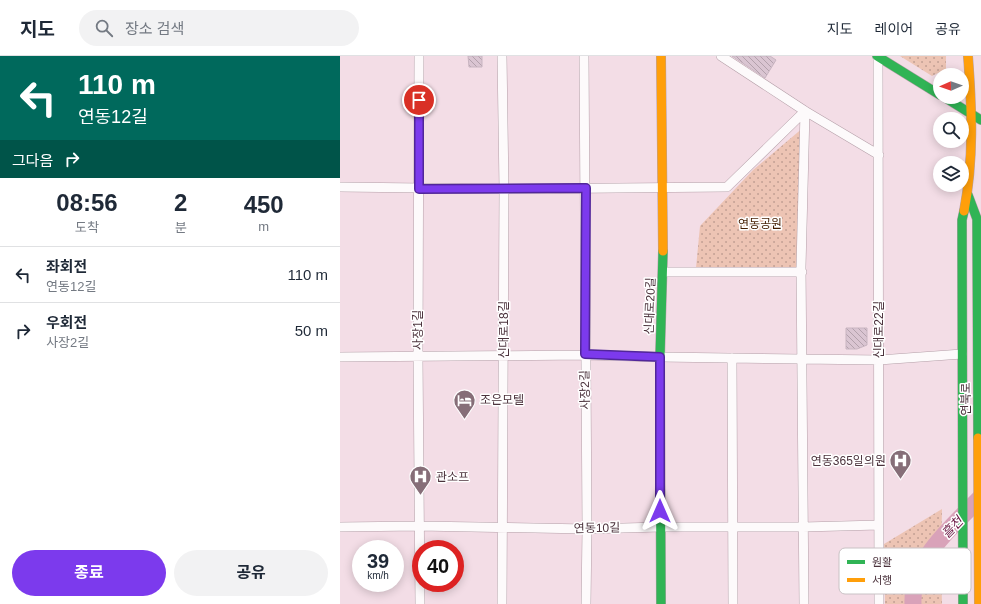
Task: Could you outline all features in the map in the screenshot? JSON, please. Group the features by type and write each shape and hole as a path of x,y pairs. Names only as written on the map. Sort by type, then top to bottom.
{"main road":[{"name":"신대로20길","path":"661,56 661,187 663,272 660,357 661,604"},
{"path":"878,56 933,90"},
{"name":"연북로","path":"963,548 962,220 968,195 972,93 968,56"},
{"path":"955,104 981,120"},
{"name":"연북로","path":"968,195 977,219 979,604"}],"street":[{"name":"사장1길","path":"419,56 418,356 420,604"},
{"name":"신대로18길","path":"502,56 504,189 504,356 501,528 502,604"},
{"name":"사장2길","path":"584,56 586,188 586,604"},
{"path":"721,56 805,111 878,155"},
{"name":"신대로22길","path":"878,56 879,548"},
{"path":"340,187 419,189 727,187 805,111"},
{"path":"804,604 802,272 805,111"},
{"path":"663,272 802,272"},
{"path":"340,357 585,354 660,357 879,360 962,354"},
{"path":"732,358 733,604"},
{"name":"연동10길","path":"340,527 419,526 587,529 879,525"}],"green space":[{"path":"900,56 946,56 946,68 933,68 932,76"},
{"name":"연동공원","path":"804,127 801,267 696,268 700,226 753,170"},
{"path":"942,509 941,548 884,548 884,544"},
{"path":"885,594 942,594 942,604 885,604"}],"building":[{"path":"468,56 482,56 482,67 469,67"},
{"path":"732,56 770,56 776,60 765,78"},
{"path":"846,328 867,328 867,345 857,349 846,349"}],"waterway":[{"name":"흘천","path":"933,548 981,497"},
{"name":"흘천","path":"913,604 914,594"}],"traffic: fast":[{"path":"877,56 933,91"},
{"path":"955,104 981,120"},
{"path":"968,195 977,219 978,438"},
{"path":"963,548 962,220 964,211"},
{"path":"661,604 660,357 663,251"},
{"path":"963,594 963,604"}],"traffic: slow":[{"path":"661,56 663,251"},
{"path":"964,211 971,153 968,56"},
{"path":"978,438 979,604"}],"place":[{"name":"조은모텔","path":"464,420"},
{"name":"연동365일의원","path":"901,480"},
{"name":"관소프","path":"421,496"}],"route":[{"path":"419,100 419,189 586,188 585,354 660,357 660,511"}]}
